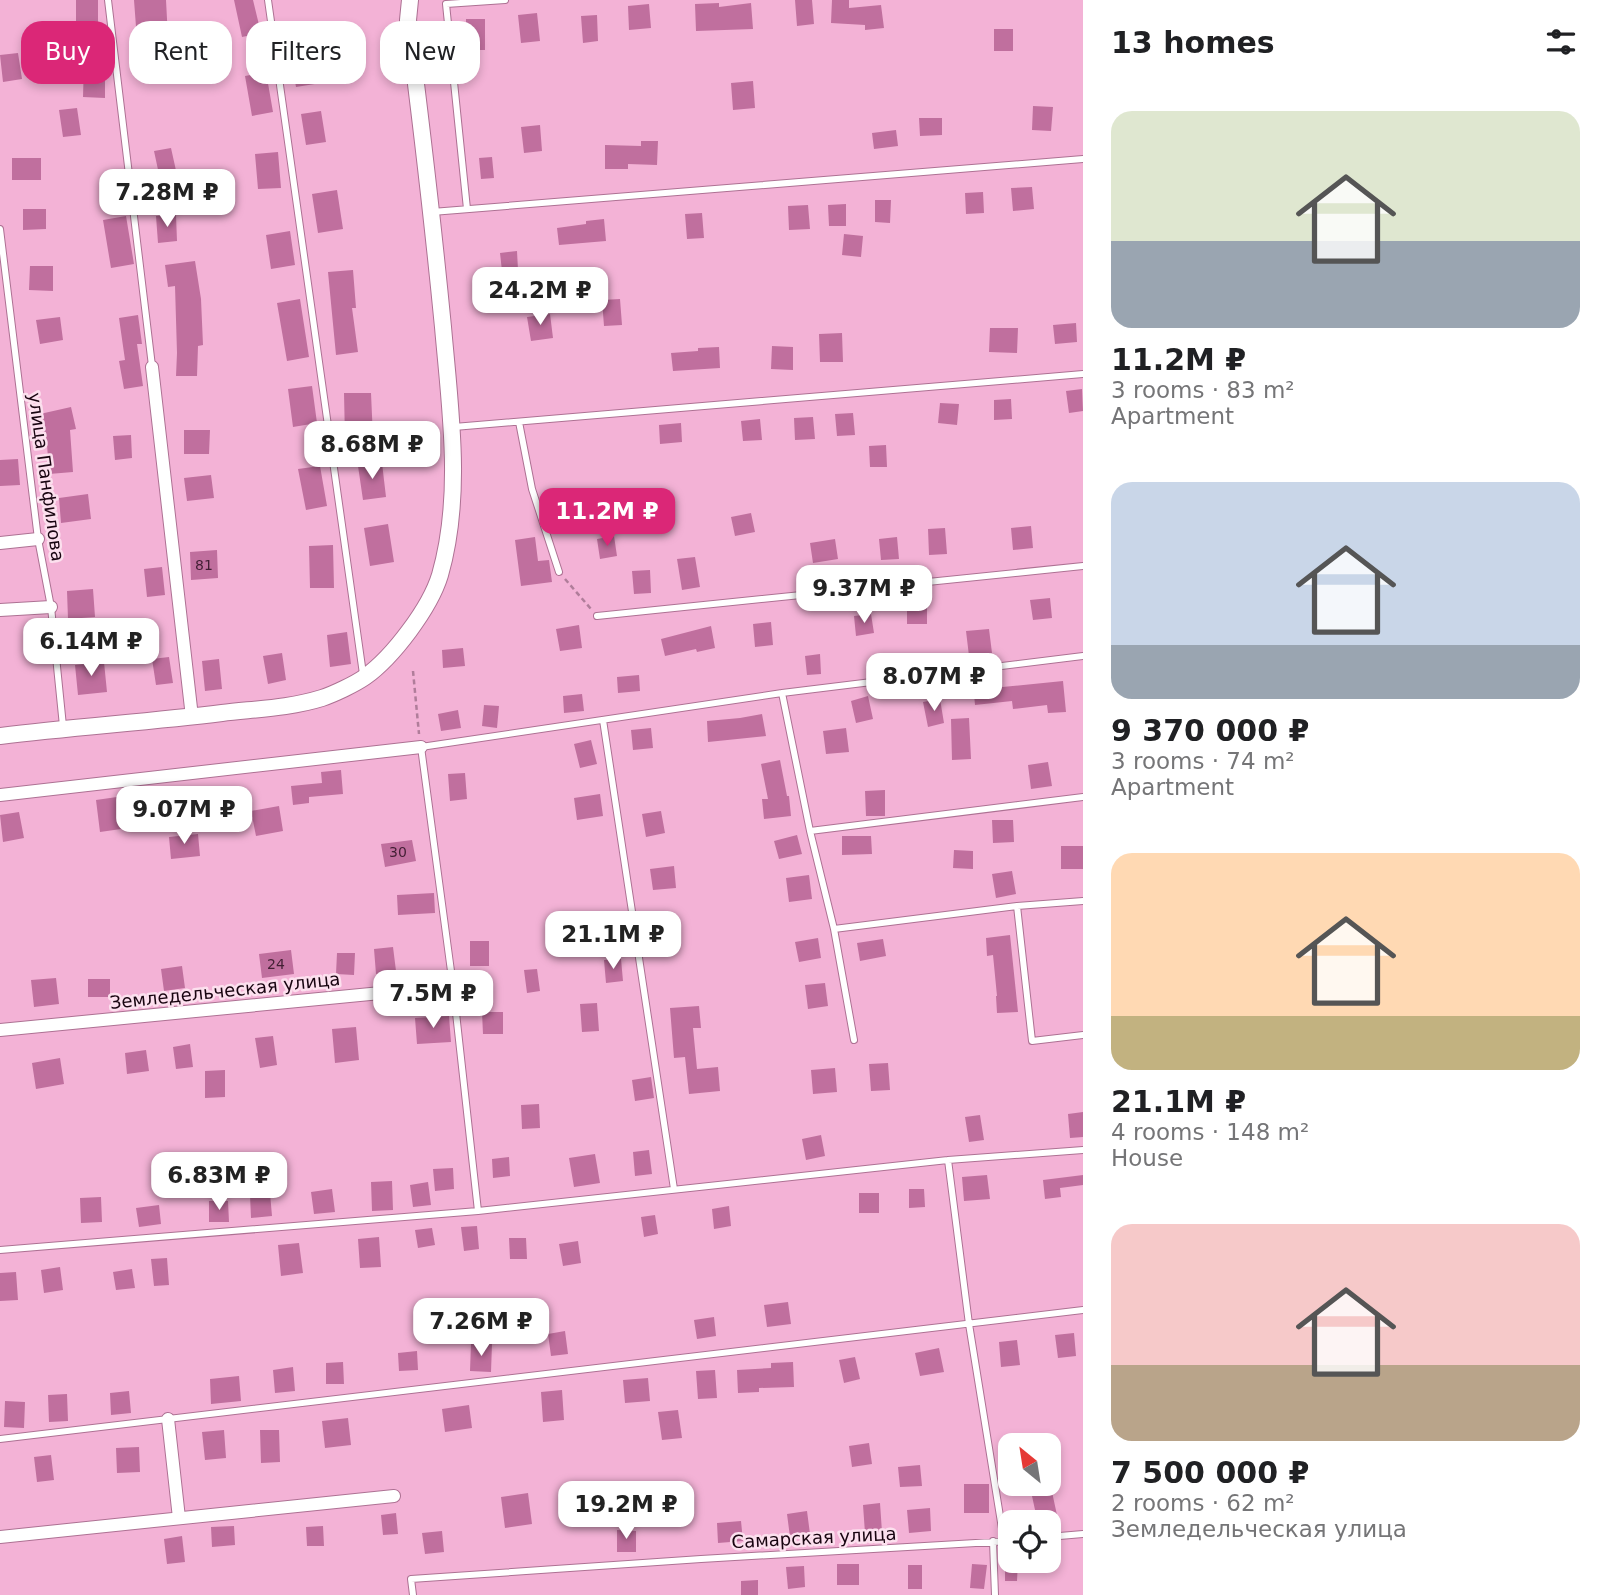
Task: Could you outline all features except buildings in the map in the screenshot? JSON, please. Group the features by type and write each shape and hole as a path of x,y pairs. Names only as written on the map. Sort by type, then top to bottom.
{"main road":[{"path":"0,736 192,717 278,706 323,697 364,678 388,658 425,607 439,577 452,516 452,427 432,212 408,20 410,0"}],"street":[{"path":"152,367 192,717"},
{"path":"0,543 38,539"},
{"path":"0,610 51,607"},
{"path":"0,795 421,747"},
{"name":"Земледельческая улица","path":"0,1030 453,986"},
{"path":"168,1419 179,1518"},
{"path":"0,1536 394,1496"}],"lane":[{"path":"108,0 152,367"},
{"path":"268,0 364,678"},
{"path":"467,209 446,4 505,0"},
{"path":"432,212 1083,159"},
{"name":"улица Панфилова","path":"0,229 38,539 51,607 63,728"},
{"path":"452,427 1083,374"},
{"path":"519,422 532,489 559,572"},
{"path":"597,616 1083,566"},
{"path":"478,1211 453,986 421,747 782,693 1083,656"},
{"path":"782,693 810,831 834,929 854,1040"},
{"path":"603,720 674,1189"},
{"path":"810,831 1083,797"},
{"path":"834,929 1017,906 1083,901"},
{"path":"1017,906 1032,1041 1083,1035"},
{"path":"0,1250 478,1211 948,1160 1083,1150"},
{"path":"948,1160 969,1324 1002,1510"},
{"path":"0,1439 1083,1310"},
{"path":"1061,1536 1083,1534"},
{"path":"993,1541 995,1595"},
{"name":"Самарская улица","path":"413,1595 411,1579 998,1541"}],"path":[{"path":"559,572 597,616"},
{"path":"413,671 421,747"}]}
